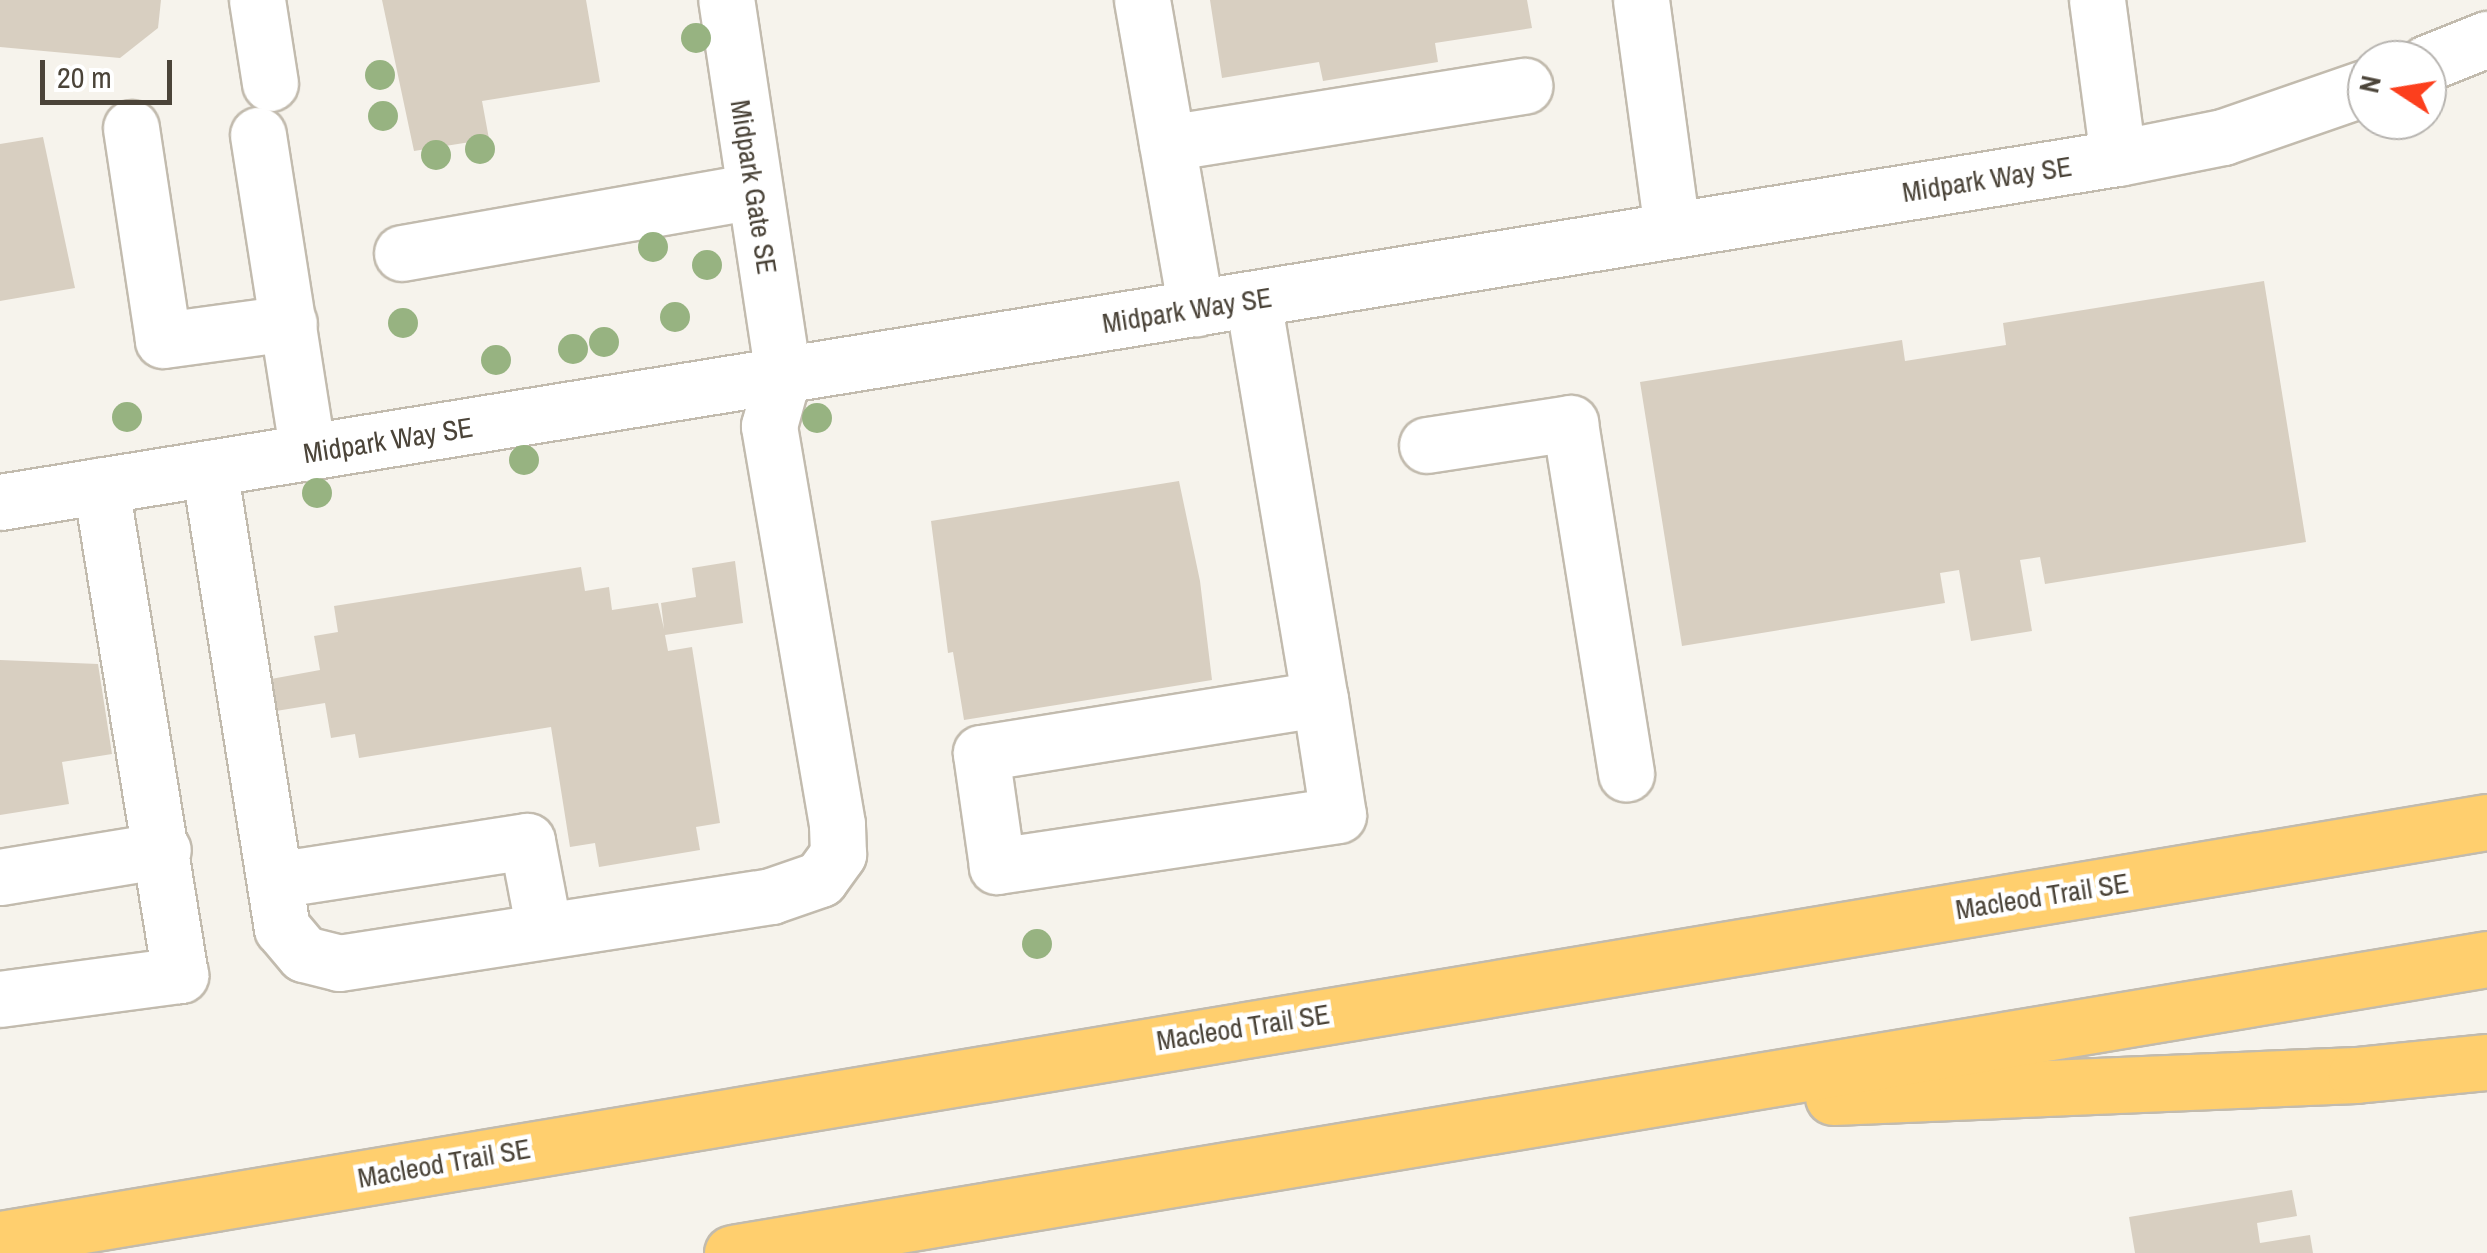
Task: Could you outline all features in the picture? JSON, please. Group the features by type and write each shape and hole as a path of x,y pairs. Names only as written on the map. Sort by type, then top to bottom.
{"highway":[{"name":"Macleod Trail SE","path":"11,1235 2478,823"},
{"path":"732,1253 2487,959"},
{"path":"1590,1107 2336,1076 2487,1062"}],"street":[{"path":"257,0 270,82"},
{"name":"Midpark Gate SE","path":"726,0 782,374"},
{"path":"1142,0 1196,308"},
{"path":"1640,0 1672,230"},
{"path":"2097,0 2118,158"},
{"path":"2447,55 2487,39"},
{"path":"1166,143 1524,86"},
{"name":"Midpark Way SE","path":"0,502 2118,158 2223,138 2347,94"},
{"path":"131,128 163,340 289,323"},
{"path":"258,136 308,453"},
{"path":"402,253 755,190"},
{"path":"1253,300 1320,700 1338,815 997,866 981,753 1320,700"},
{"path":"210,468 282,928 314,960 339,962 771,896 820,879 838,854 770,426 782,374"},
{"path":"1428,445 1570,423 1626,774"},
{"path":"0,1000 180,975 163,850 101,485"},
{"path":"274,880 527,840 544,930"},
{"path":"0,877 163,850"}],"building":[{"path":"0,0 161,0 158,28 120,58 0,47"},
{"path":"382,0 586,0 600,82 482,101 489,139 414,151"},
{"path":"1210,0 1527,0 1532,28 1435,43 1438,62 1323,81 1319,62 1222,78"},
{"path":"43,137 75,288 0,301 0,144"},
{"path":"2264,281 2306,542 2045,584 2040,557 2020,560 2032,631 1971,641 1959,570 1940,573 1945,603 1682,646 1640,382 1902,340 1905,361 2006,345 2003,323"},
{"path":"1179,481 1200,581 1212,680 964,720 953,652 948,653 931,521"},
{"path":"735,561 743,623 665,635 668,651 692,647 720,823 696,827 700,850 599,867 595,843 570,847 551,727 359,758 355,734 331,738 325,703 276,711 271,679 320,670 314,636 338,632 334,606 581,567 585,591 609,587 612,610 658,603 664,629 661,603 696,597 692,568"},
{"path":"0,660 98,664 112,754 62,762 69,804 0,815"},
{"path":"2292,1190 2297,1216 2257,1223 2260,1243 2310,1235 2313,1253 2135,1253 2129,1217"}]}
